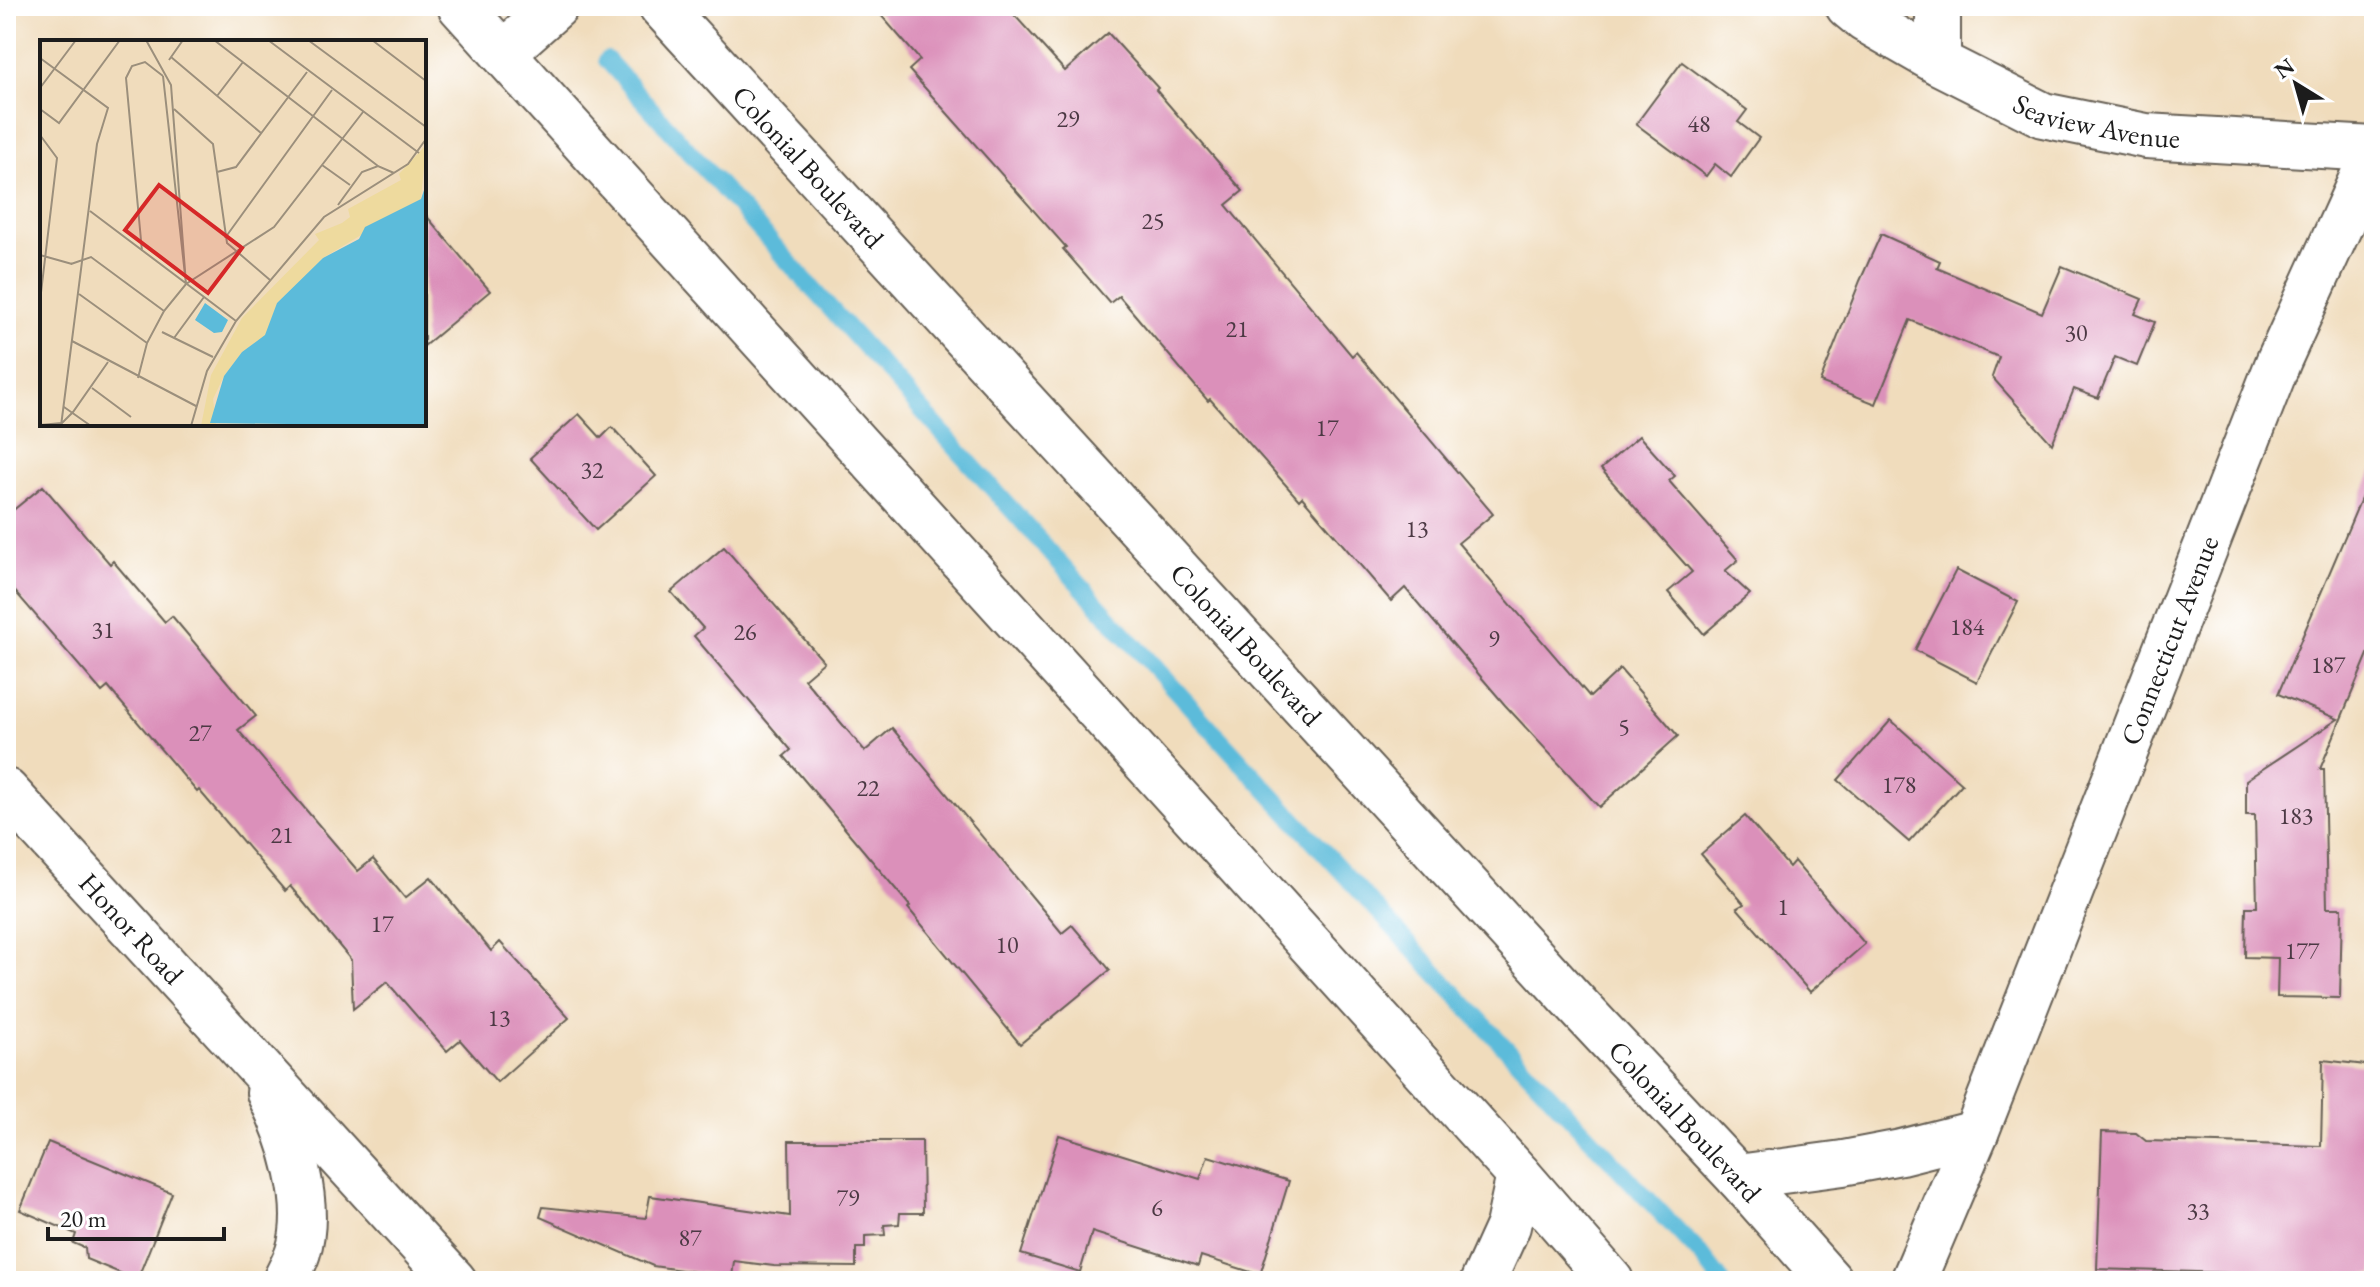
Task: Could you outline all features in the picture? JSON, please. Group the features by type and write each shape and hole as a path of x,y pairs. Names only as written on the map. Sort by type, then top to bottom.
{"street":[{"path":"460,6 1519,1175 1611,1281"},
{"path":"503,53 556,6"},
{"name":"Colonial Boulevard","path":"661,6 1544,970 1738,1177 1830,1281"},
{"name":"Seaview Avenue","path":"1848,6 1865,20 1938,62 2043,115 2146,136 2374,150"},
{"path":"1938,6 1938,62"},
{"name":"Connecticut Avenue","path":"1913,1281 1976,1133 2279,360 2374,150"},
{"name":"Honor Road","path":"6,791 454,1281"},
{"name":"Honor Road","path":"256,1065 280,1114 299,1184 303,1218 298,1251 285,1281"},
{"path":"1738,1177 1843,1163 1976,1133"},
{"path":"1483,1281 1508,1226 1519,1175"}],"building":[{"path":"873,6 1006,6 1065,71 1108,33 1243,191 1226,205 1352,356 1356,352 1493,514 1458,543 1590,697 1620,669 1678,736 1599,807 1505,705 1405,588 1391,601 1302,497 1299,500 1210,399 1208,401 1119,296 1110,303 1063,249 1066,247 909,70 920,60"},
{"path":"1682,62 1747,110 1738,122 1759,138 1731,177 1715,164 1706,176 1636,124"},
{"path":"426,215 490,291 426,344"},
{"path":"1881,234 1940,261 1937,268 2042,313 2062,266 2142,299 2135,314 2155,322 2137,366 2115,357 2098,398 2074,389 2052,444 1992,377 1999,357 1910,320 1876,404 1820,382"},
{"path":"579,414 601,438 612,427 656,476 596,530 530,458"},
{"path":"1639,436 1675,476 1669,481 1738,560 1725,571 1750,594 1704,634 1668,592 1692,572 1601,469"},
{"path":"2374,468 2374,640 2320,769 2324,769 2327,908 2342,908 2340,998 2277,997 2278,958 2245,957 2246,907 2257,907 2255,815 2246,815 2246,780 2338,719 2278,694"},
{"path":"43,486 165,622 172,616 256,716 238,730 358,871 373,859 405,898 431,877 491,951 500,942 569,1018 497,1082 460,1040 447,1051 387,982 353,1009 351,960 290,886 285,891 108,687 102,692 6,581 6,516"},
{"path":"724,547 824,662 804,679 865,751 892,728 1062,933 1072,925 1110,970 1020,1044 784,756 791,750 694,636 703,628 671,592"},
{"path":"1956,570 2018,602 1977,682 1915,650"},
{"path":"1891,720 1962,784 1909,842 1838,780"},
{"path":"1745,816 1789,867 1794,861 1865,944 1810,992 1737,908 1744,904 1701,854"},
{"path":"2323,1060 2374,1066 2374,1274 2330,1276 2097,1269 2102,1132 2136,1133 2146,1141 2321,1146"},
{"path":"1059,1135 1200,1179 1208,1156 1289,1181 1260,1275 1201,1256 1198,1266 1092,1232 1080,1272 1021,1254"},
{"path":"789,1141 922,1141 923,1213 900,1213 899,1224 884,1225 885,1235 865,1236 865,1248 856,1248 856,1267 774,1266 734,1261 732,1277 653,1266 540,1217 543,1207 646,1218 650,1196 790,1216"},
{"path":"48,1142 172,1193 137,1280 86,1259 85,1248 73,1243 76,1234 20,1210"}],"waterway":[{"path":"607,60 1150,662 1424,961 1702,1256 1721,1281"}]}
